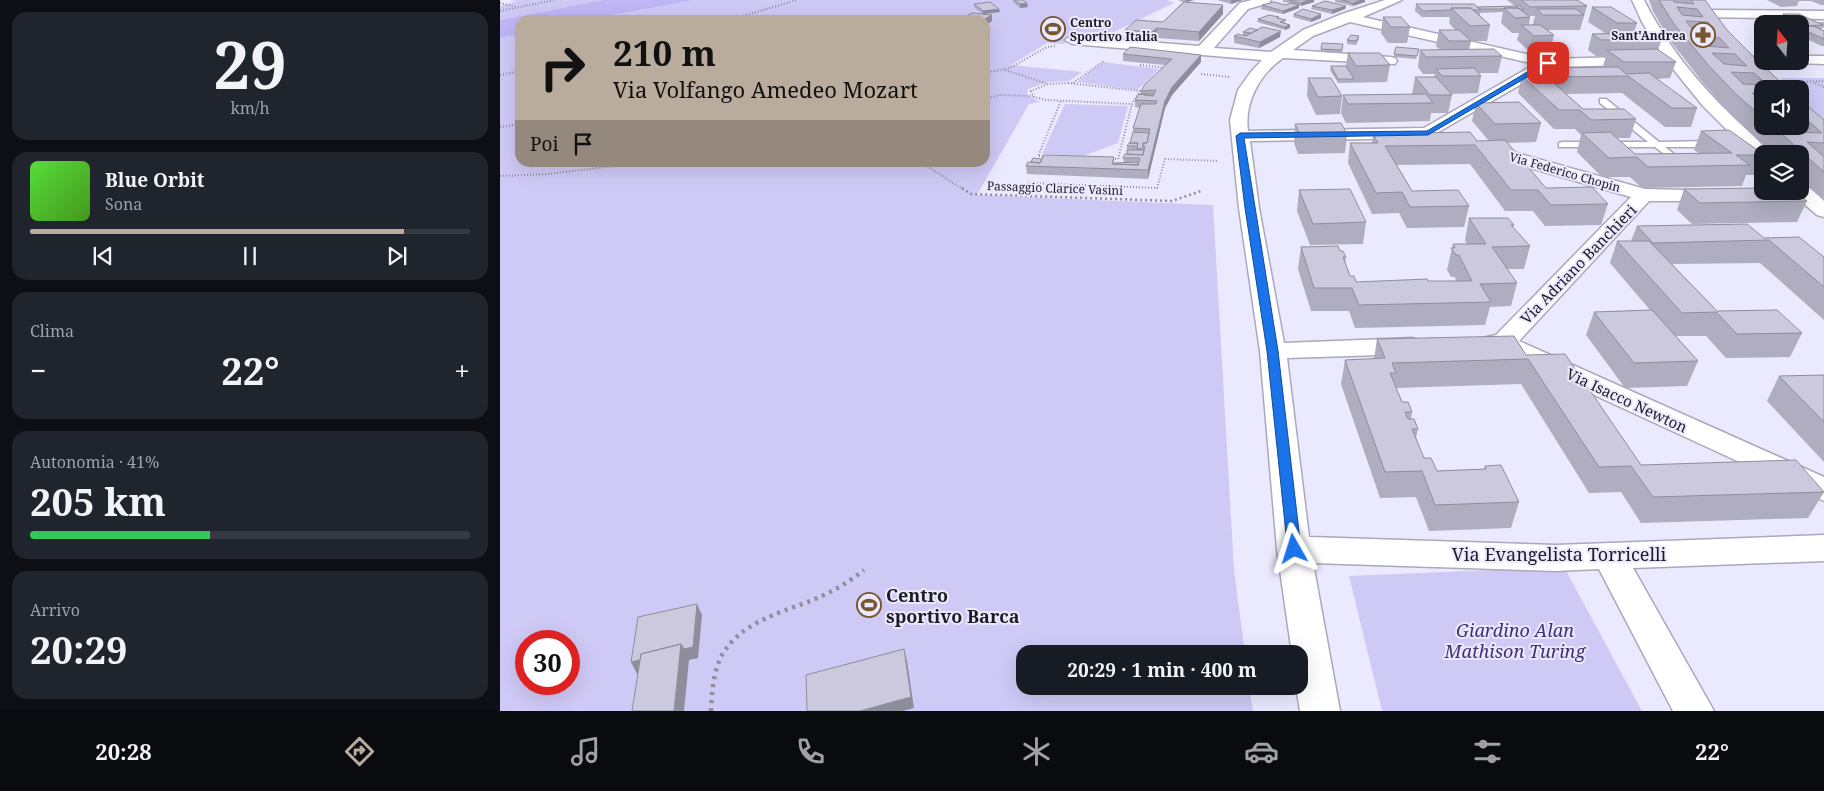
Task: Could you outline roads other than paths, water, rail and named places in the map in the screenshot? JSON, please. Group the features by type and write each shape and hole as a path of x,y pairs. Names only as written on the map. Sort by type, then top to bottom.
{"street":[{"path":"1204,51 1244,6 1265,0"},
{"path":"1320,711 1294,549 1273,351 1249,208 1238,120 1246,90 1255,76 1277,55 1308,33 1396,0"},
{"path":"1638,0 1658,38 1675,60 1709,102 1754,147"},
{"path":"1702,0 1718,27"},
{"path":"1710,14 1823,15"},
{"path":"1347,17 1548,63 1675,60"},
{"path":"1072,40 1204,51 1390,61"},
{"path":"1732,47 1742,61 1754,66"},
{"path":"1809,52 1824,48"},
{"path":"1809,56 1824,60"},
{"path":"1428,133 1548,63"},
{"path":"1240,136 1428,133 1456,141"},
{"name":"Via Federico Chopin","path":"1475,146 1644,195"},
{"name":"Via Adriano Banchieri","path":"1503,343 1644,195 1754,194"},
{"path":"1809,198 1824,211"},
{"name":"Via Isacco Newton","path":"1464,344 1503,343 1824,490"},
{"path":"1273,351 1434,345"},
{"name":"Via Evangelista Torricelli","path":"1294,549 1556,558 1824,548"},
{"path":"1609,556 1694,711"}],"lane":[{"path":"1603,100 1681,164"},
{"path":"1562,145 1750,143"}],"place":[{"name":"Centro Sportivo Italia","path":"1053,29"},
{"name":"Sant'Andrea","path":"1703,35"},
{"name":"Centro sportivo Barca","path":"869,605"}],"park label":[{"name":"Giardino Alan Mathison Turing","path":"1515,640"}]}
